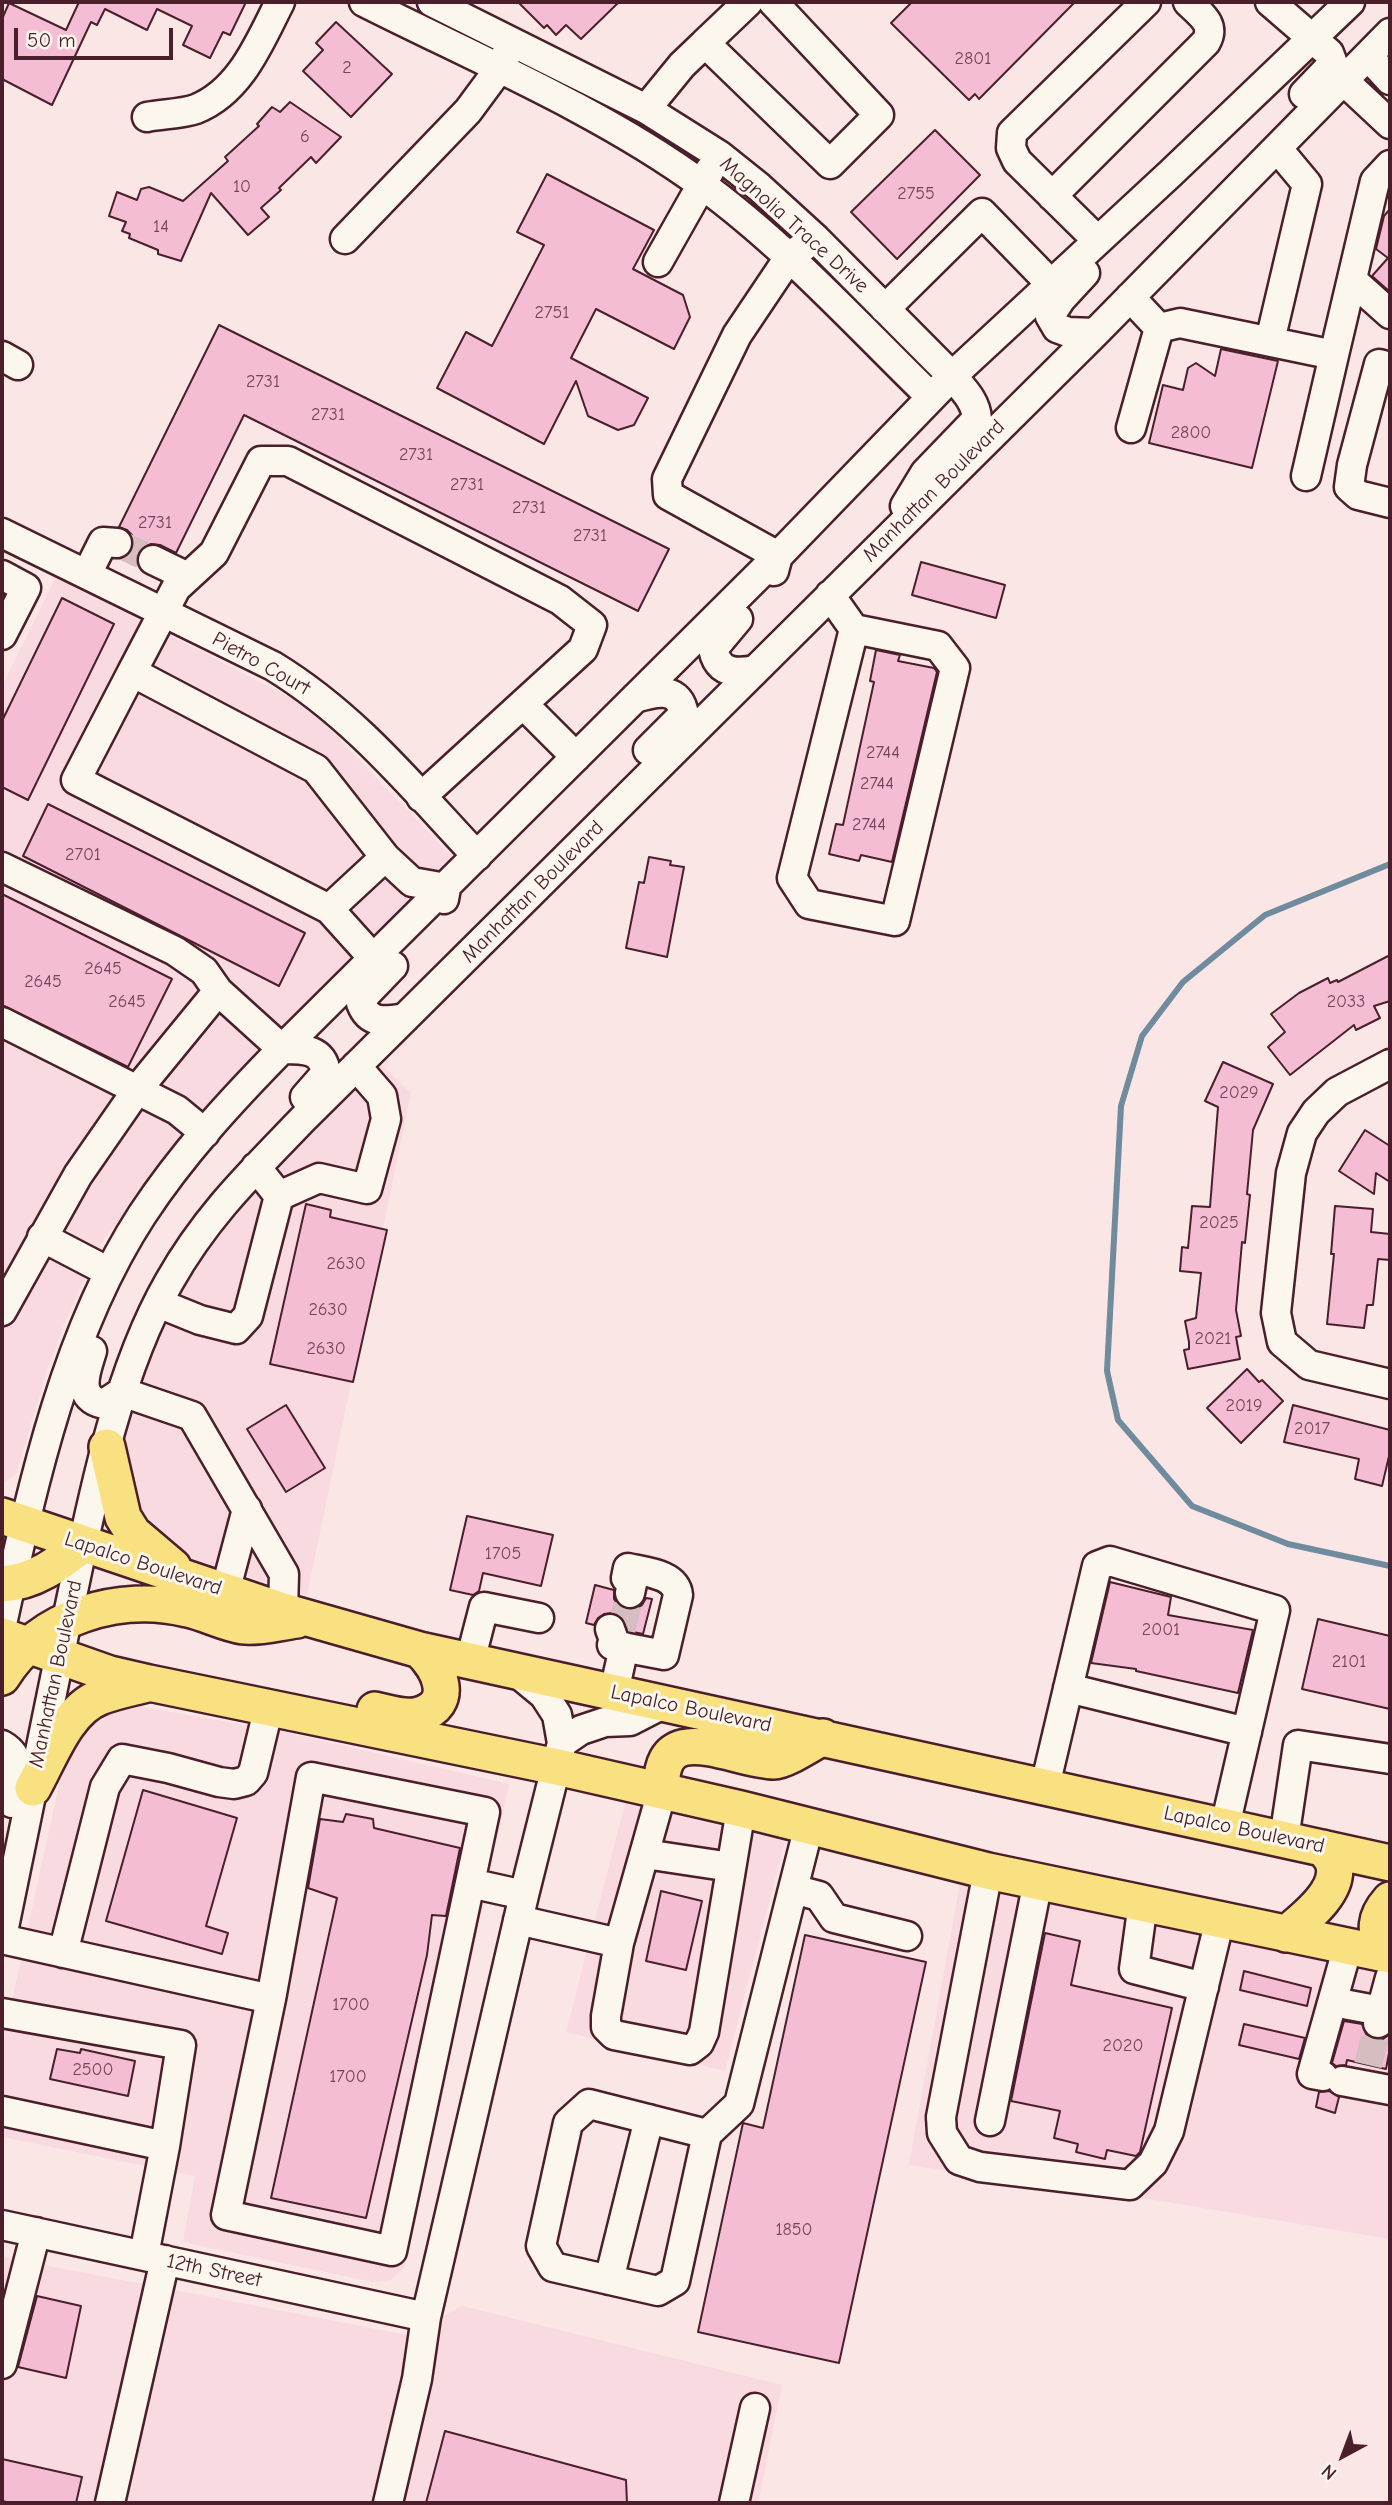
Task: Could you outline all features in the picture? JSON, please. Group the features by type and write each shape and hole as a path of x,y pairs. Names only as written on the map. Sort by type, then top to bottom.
{"main road":[{"path":"107,1447 123,1517 133,1533 190,1580"},
{"name":"Lapalco Boulevard","path":"13,1520 295,1615 419,1650 1390,1863"},
{"path":"6,1584 36,1576 54,1567 83,1544"},
{"path":"2,1677 30,1646 67,1620 125,1603 186,1608 245,1626 295,1615"},
{"path":"30,1646 110,1674 149,1683 560,1755 662,1791 988,1871 1348,1946 1387,1962"},
{"path":"257,1704 298,1692 403,1716 418,1715 431,1709 441,1697 438,1672 419,1650"},
{"path":"33,1788 68,1723 80,1710 98,1698 149,1683"},
{"path":"662,1791 662,1771 674,1750 691,1745 777,1761 823,1737"},
{"path":"1286,1934 1317,1909 1328,1891 1334,1874 1333,1862 1323,1847"},
{"path":"1387,1962 1376,1930 1380,1912 1390,1900"}],"street":[{"path":"147,117 196,109 220,93 247,65 280,2"},
{"name":"Magnolia Trace Drive","path":"364,2 595,118 701,184 790,256 931,397"},
{"name":"Magnolia Trace Drive","path":"432,2 470,10 512,41 646,109 719,155 816,239 952,376 970,398 977,419 925,473 881,544"},
{"path":"646,109 682,65 748,2"},
{"path":"705,43 830,164 879,115 773,2"},
{"path":"1097,240 1017,161 1011,148 1012,133 1146,2"},
{"path":"1052,196 1206,43 1209,24 1188,2"},
{"path":"1230,195 1262,138 1329,68 1332,61 1329,53 1270,2"},
{"path":"2,1624 13,1520 73,1358 109,1272 142,1215 179,1163 282,1049 778,556 952,376 1350,2"},
{"path":"452,46 470,10"},
{"name":"Manhattan Boulevard","path":"67,1620 107,1447 122,1392 147,1324 197,1234 223,1201 1130,297 1390,33"},
{"path":"345,239 468,111 499,69 512,41"},
{"path":"1368,56 1390,80"},
{"path":"1344,81 1390,124"},
{"path":"1270,341 1307,184 1277,148"},
{"path":"658,262 719,155"},
{"path":"1094,333 1068,332 1057,328 1050,316 1061,299 1135,219 1171,173"},
{"path":"1306,476 1352,280 1382,173"},
{"path":"885,309 982,213 1050,283"},
{"path":"778,556 668,495 667,479 737,335 790,256 816,239"},
{"path":"1352,280 1390,314"},
{"path":"1130,297 1159,328"},
{"path":"1159,328 1180,323 1334,355"},
{"path":"1131,428 1159,328"},
{"path":"1390,367 1378,364 1352,465 1349,487 1358,495 1390,503"},
{"path":"374,959 329,909 76,780 162,611 176,588 214,553 261,461 288,461 560,600 592,625 583,649 421,797"},
{"name":"Pietro Court","path":"2,533 273,666 308,688 363,734 477,856"},
{"path":"87,574 103,542 117,543"},
{"path":"755,670 738,673 728,671 720,666 713,649 718,640 772,582 778,556"},
{"path":"153,560 188,577"},
{"path":"2,575 26,588 2,635"},
{"path":"830,595 853,629 938,646 955,668 895,921 809,904 792,878 853,629"},
{"path":"132,672 316,769 384,858 412,882 446,888"},
{"path":"586,840 599,800 680,718 683,710 681,701 666,692 635,698"},
{"path":"523,704 576,757"},
{"path":"329,909 384,858"},
{"path":"2,867 175,951 204,971 219,990 282,1049 306,1049 321,1058 326,1073 231,1172 223,1201"},
{"path":"405,1018 381,1022 369,1017 361,1003 366,993 442,913 446,888"},
{"path":"2,1311 78,1175 137,1090 219,990"},
{"path":"2,1022 177,1110 205,1133"},
{"path":"1390,1064 1337,1092 1316,1112 1301,1133 1291,1174 1276,1313 1282,1342 1309,1365 1390,1384"},
{"path":"279,1196 319,1178 367,1189 386,1119 382,1096 356,1066"},
{"path":"256,1167 279,1196"},
{"path":"158,1303 200,1320 236,1329 248,1317 279,1196"},
{"path":"42,1237 109,1272"},
{"path":"95,1303 94,1346 84,1380 86,1393 94,1402 104,1404 122,1392 192,1416 284,1574 295,1615"},
{"path":"225,1592 247,1509"},
{"path":"1045,1786 1097,1566 1110,1561 1275,1610 1225,1826"},
{"path":"614,1692 617,1637 664,1655 678,1595 675,1585 662,1577 628,1569 624,1587"},
{"path":"470,1661 484,1606 539,1618"},
{"name":"Manhattan Boulevard","path":"2,1938 33,1788 30,1646"},
{"path":"388,2503 417,2379 426,2317 521,1908 560,1755 557,1715 544,1695 515,1671"},
{"path":"1068,1688 1247,1732"},
{"path":"560,1755 581,1730 605,1722 630,1721 665,1703"},
{"path":"63,1953 105,1787 122,1759 219,1782 246,1781 253,1773 257,1704"},
{"path":"2,1745 16,1758 18,1773 2,1850"},
{"path":"1284,1839 1298,1745 1390,1759"},
{"path":"311,1777 485,1812 392,2251 226,2215 271,1999 311,1777"},
{"path":"662,1791 619,1943 606,2016 606,2026 614,2035 690,2050 699,2043 704,2032 741,1809"},
{"path":"707,2134 589,2104 568,2123 541,2246 553,2267 657,2291 674,2281 707,2134 739,2104 809,1826"},
{"path":"645,1854 731,1867"},
{"path":"2,1858 10,1895"},
{"path":"988,1871 941,2117 942,2133 959,2160 980,2167 1130,2185 1153,2163 1169,2131 1220,1919"},
{"path":"990,2121 1038,1881"},
{"path":"470,1883 521,1908 619,1943"},
{"path":"793,1889 819,1896 834,1918 907,1936"},
{"path":"1143,1903 1134,1969 1204,1987"},
{"path":"2,1938 271,1999"},
{"path":"1348,1946 1312,2074 1358,2079"},
{"path":"1333,2002 1383,2016 1387,1962"},
{"path":"2,2013 181,2045 165,2146 154,2258 110,2503"},
{"path":"2,2111 165,2146"},
{"path":"609,2280 649,2119"},
{"name":"12th Street","path":"2,2225 426,2317"},
{"path":"2,2364 36,2232"},
{"path":"734,2503 755,2408"}],"shaded area":[{"path":"56,576 308,707 453,858 249,1062 105,1237 67,1317 46,1373 16,1474 2,1484 2,687"},
{"path":"375,1059 411,1093 307,1595 99,1531 128,1416 173,1296 212,1238 279,1160"},
{"path":"126,1704 279,1731 509,1784 405,2266 391,2280 373,2282 183,2242 195,2176 2,2137 2,2047 63,1766 85,1727 104,1713"},
{"path":"625,1804 785,1841 725,2071 566,2032"},
{"path":"961,1878 1290,1950 1390,1975 1390,2239 1161,2201 909,2165"},
{"path":"2,2257 407,2335 462,2306 782,2385 758,2503 2,2503"}],"building":[{"path":"79,2 246,2 230,35 223,32 210,58 183,45 192,26 157,9 147,30 105,9 97,25 91,22 52,105 2,79 2,19 9,3 66,30"},
{"path":"518,2 619,2 581,39 566,25 556,35 547,25 544,28"},
{"path":"912,2 1075,2 979,99 975,94 969,100 891,23"},
{"path":"336,22 392,74 351,117 303,71 323,50 316,43"},
{"path":"290,102 341,137 316,163 311,157 279,188 281,190 261,208 269,217 248,235 211,193 181,261 158,254 158,250 129,238 130,234 122,231 126,222 109,216 117,192 137,200 141,189 149,187 183,201 228,161 225,157 259,126 257,124 272,107 280,112"},
{"path":"935,130 980,175 897,259 851,212"},
{"path":"547,174 654,230 633,269 683,295 690,317 674,349 596,309 571,358 648,398 634,425 618,430 588,416 576,381 544,444 437,388 466,332 492,346 544,245 517,232"},
{"path":"1390,209 1390,292 1372,276 1388,258 1376,249 1384,216"},
{"path":"219,325 669,549 638,611 244,415 176,553 160,545 151,544 142,548 133,543 132,535 119,527"},
{"path":"1221,349 1278,361 1252,468 1149,443 1163,385 1183,390 1188,368 1196,363 1215,376"},
{"path":"921,562 1005,585 996,618 912,595"},
{"path":"62,598 114,624 28,800 2,787 2,721"},
{"path":"876,650 900,655 898,661 934,668 937,672 892,862 861,855 859,861 829,854 836,824 843,825 874,682 870,681"},
{"path":"48,804 305,933 279,986 23,856"},
{"path":"649,857 671,861 670,865 684,867 667,957 626,948 639,882 644,883"},
{"path":"2,894 172,979 128,1067 2,1005"},
{"path":"1390,955 1390,1001 1374,1006 1380,1018 1356,1030 1354,1025 1290,1075 1268,1047 1285,1032 1271,1014 1299,993 1328,978 1330,983 1337,980 1338,982"},
{"path":"1223,1062 1273,1084 1253,1130 1247,1194 1250,1195 1245,1243 1242,1242 1236,1310 1241,1336 1236,1337 1240,1359 1188,1369 1184,1350 1189,1349 1185,1321 1196,1318 1201,1273 1180,1271 1182,1247 1188,1248 1192,1206 1210,1207 1218,1107 1205,1101"},
{"path":"1365,1130 1390,1146 1390,1182 1376,1173 1374,1194 1339,1171"},
{"path":"306,1204 331,1210 330,1217 387,1230 353,1382 270,1364"},
{"path":"1335,1206 1373,1209 1371,1232 1390,1234 1390,1260 1378,1259 1373,1305 1367,1305 1364,1328 1327,1324 1334,1254 1331,1254"},
{"path":"1247,1369 1283,1401 1241,1443 1207,1408"},
{"path":"286,1405 325,1468 286,1492 247,1429"},
{"path":"1293,1405 1390,1430 1390,1452 1382,1486 1355,1479 1359,1459 1284,1442"},
{"path":"467,1516 553,1535 541,1586 483,1573 479,1591 473,1595 450,1590"},
{"path":"1110,1582 1171,1597 1168,1615 1253,1630 1238,1693 1136,1669 1091,1663"},
{"path":"595,1585 614,1590 614,1599 626,1609 636,1609 646,1598 652,1599 643,1634 628,1631 621,1617 614,1613 604,1614 594,1625 586,1623"},
{"path":"1318,1619 1390,1636 1390,1709 1302,1689"},
{"path":"143,1790 237,1818 206,1926 228,1933 222,1954 106,1921"},
{"path":"346,1814 373,1819 374,1828 460,1848 446,1916 432,1915 427,1955 366,2218 271,2198 337,1898 308,1888 320,1819 343,1822"},
{"path":"661,1891 702,1901 686,1970 646,1961"},
{"path":"1045,1933 1080,1941 1071,1985 1172,2008 1140,2152 1136,2156 1107,2150 1105,2159 1076,2152 1078,2144 1054,2138 1060,2111 1011,2101"},
{"path":"805,1935 926,1962 839,2363 698,2332 743,2123 763,2128"},
{"path":"1244,1971 1311,1988 1307,2006 1240,1990"},
{"path":"1344,2021 1362,2024 1366,2034 1373,2039 1383,2039 1390,2034 1386,2069 1347,2060 1346,2065 1336,2066 1332,2063"},
{"path":"1244,2024 1305,2038 1299,2059 1239,2045"},
{"path":"57,2049 80,2053 81,2049 135,2061 128,2096 50,2079"},
{"path":"1329,2091 1339,2097 1335,2113 1316,2107 1319,2092"},
{"path":"37,2296 81,2306 66,2378 18,2367"},
{"path":"445,2431 626,2480 627,2503 426,2503"},
{"path":"2,2459 82,2477 76,2503 2,2501"}],"waterway":[{"path":"1390,864 1265,915 1183,982 1142,1036 1121,1106 1107,1371 1118,1420 1192,1506 1288,1544 1390,1566"}],"tunnel":[{"path":"117,543 153,560"},
{"path":"621,1632 630,1593"},
{"path":"1368,2065 1378,2023"}]}
